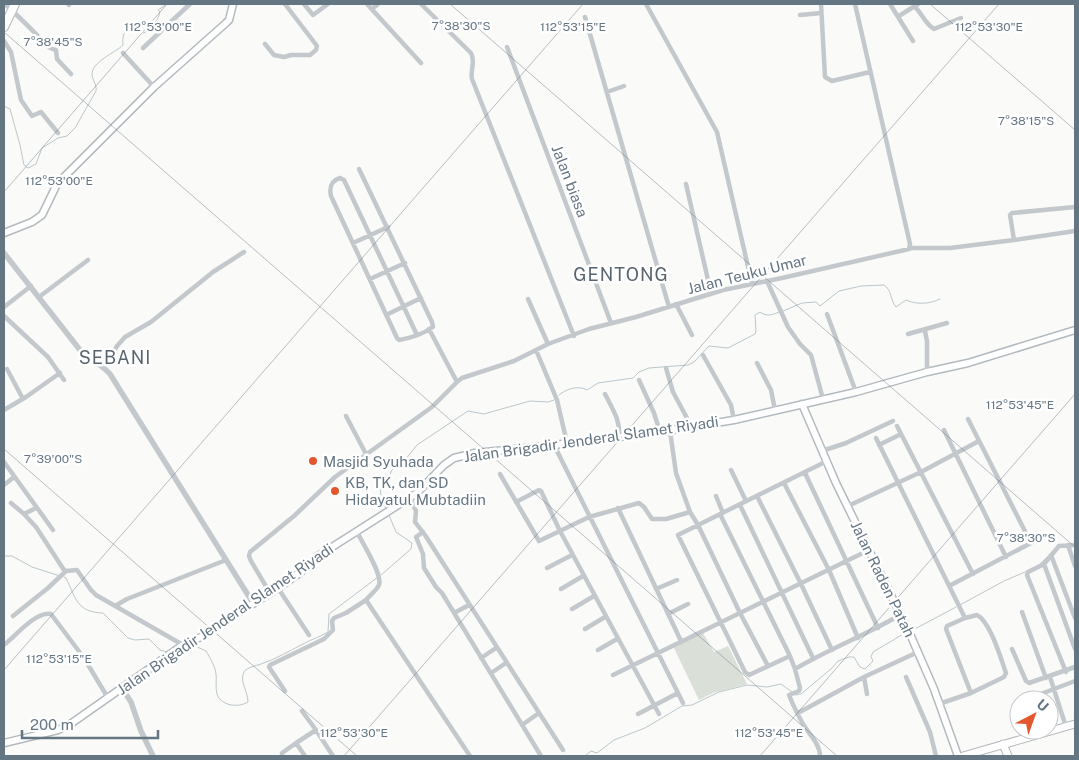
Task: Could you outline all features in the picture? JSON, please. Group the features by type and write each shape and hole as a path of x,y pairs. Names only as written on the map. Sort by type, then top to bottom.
{"highway":[{"path":"4,27 13,7"}],"main road":[{"path":"4,233 32,222 42,215 57,184 154,87 226,23 230,17 231,5"},
{"name":"Jalan Brigadir Jenderal Slamet Riyadi","path":"4,743 65,728 183,645 201,636 278,588 318,556 410,498 444,465 454,458 475,452 670,431 734,420 856,392 927,372 968,363 1075,330"},
{"name":"Jalan Raden Patah","path":"802,404 827,462 909,631 958,756"},
{"path":"963,756 1075,724"},
{"path":"1003,744 1008,756"}],"street":[{"path":"5,4 13,7 45,44 56,50 57,59 70,74"},
{"path":"143,48 190,4"},
{"path":"265,44 274,55 284,57 310,55 316,50 317,46 285,4"},
{"path":"304,4 313,15 328,4"},
{"path":"367,4 421,63"},
{"path":"372,9 378,4"},
{"path":"421,4 473,58 472,79 574,336"},
{"path":"646,4 717,132 752,284"},
{"path":"820,4 825,76 832,81 870,72"},
{"path":"855,4 910,248"},
{"path":"890,4 913,41"},
{"path":"899,16 916,5 927,24 934,29 962,18"},
{"path":"800,15 821,12"},
{"path":"585,17 669,307"},
{"path":"4,41 11,52 23,103 32,116 41,112 58,133"},
{"name":"Jalan biasa","path":"507,47 611,323"},
{"path":"123,53 154,87"},
{"path":"607,92 624,86"},
{"path":"359,168 405,263 433,327 417,335 400,340 397,338 331,196 330,188 337,179 340,178 346,182 348,190 417,335"},
{"path":"686,184 711,294"},
{"path":"1014,240 1010,215 1012,213 1075,207"},
{"path":"353,243 388,227"},
{"name":"Jalan Teuku Umar","path":"270,593 257,574 248,553 306,505 336,477 432,407 456,382 466,376 514,361 548,344 597,327 752,284 910,248 950,248 1075,231"},
{"path":"104,368 125,337 151,322 212,272 244,252"},
{"path":"4,253 80,350 110,374 253,604"},
{"path":"39,296 88,260"},
{"path":"370,279 405,263"},
{"path":"767,281 793,334 811,355 823,399"},
{"path":"4,307 31,286"},
{"path":"386,315 421,298"},
{"path":"528,299 548,344"},
{"path":"676,304 692,335"},
{"path":"827,314 856,392"},
{"path":"4,316 48,357 64,380"},
{"path":"908,334 925,331 948,323"},
{"path":"429,329 456,382"},
{"path":"925,331 927,341 927,372"},
{"path":"536,350 557,400 567,443"},
{"path":"703,355 730,405 734,420"},
{"path":"756,363 771,390 775,410"},
{"path":"666,368 673,392 687,418 689,428"},
{"path":"7,370 22,399"},
{"path":"4,410 60,373"},
{"path":"639,380 654,413 660,432"},
{"path":"605,394 616,415 620,429 619,437"},
{"path":"346,416 366,454"},
{"path":"949,586 1030,545 1032,542 968,419"},
{"path":"822,451 846,444 893,422"},
{"path":"897,426 974,574"},
{"path":"944,430 1006,557"},
{"path":"670,431 676,473 690,512 698,524 740,613 768,666"},
{"path":"879,445 901,434"},
{"path":"876,438 965,618"},
{"path":"848,506 921,472 979,441"},
{"path":"554,445 682,703"},
{"path":"4,462 53,530"},
{"path":"790,656 749,675 746,674 678,536 679,533 827,462"},
{"path":"731,470 746,501"},
{"path":"805,473 878,628"},
{"path":"500,474 538,541 589,517 639,503 646,509 650,518 654,519 666,519 690,512"},
{"path":"4,484 14,477"},
{"path":"784,483 829,570 858,638"},
{"path":"516,502 540,490 572,555 631,666 659,714"},
{"path":"716,496 721,513 795,668 800,688 799,691 791,693 804,725 820,752 820,756"},
{"path":"757,496 832,650"},
{"path":"410,498 416,511 415,522 563,750"},
{"path":"11,503 36,527 63,574"},
{"path":"740,504 813,658"},
{"path":"24,514 36,508"},
{"path":"618,508 681,641"},
{"path":"285,690 270,665 324,639 333,630 332,622 334,618 346,613 366,600 378,587 380,580 377,572 357,532"},
{"path":"423,532 416,537 423,554 424,568 442,593 541,756"},
{"path":"1068,545 1075,566"},
{"path":"1066,672 1026,575 1028,572 1044,564 1059,546 1075,545"},
{"path":"423,554 433,548"},
{"path":"613,675 869,550"},
{"path":"547,568 572,555"},
{"path":"1051,555 1075,618"},
{"path":"115,606 151,589 226,560"},
{"path":"1044,564 1075,649"},
{"path":"13,616 63,574 77,570 91,590 183,645"},
{"path":"560,589 584,576"},
{"path":"656,589 677,580"},
{"path":"278,588 309,635"},
{"path":"572,609 594,596"},
{"path":"366,600 470,756"},
{"path":"668,614 688,604"},
{"path":"454,613 469,606"},
{"path":"1022,612 1048,678 1054,688 1066,727"},
{"path":"4,646 36,618 50,614 84,658 108,698"},
{"path":"795,668 878,628 900,615"},
{"path":"939,704 971,693 1004,678 1006,674 994,640 983,619 977,615 947,626 946,629 971,693"},
{"path":"585,628 605,617"},
{"path":"598,650 617,639"},
{"path":"481,658 496,648"},
{"path":"1012,649 1028,682 1031,684 1075,667"},
{"path":"798,712 864,677 918,652"},
{"path":"491,673 506,663"},
{"path":"864,677 867,694"},
{"path":"906,677 930,732 936,756"},
{"path":"1049,690 1075,681"},
{"path":"122,688 131,702 138,724 153,756"},
{"path":"638,714 678,693"},
{"path":"302,711 333,756"},
{"path":"522,724 539,713"},
{"path":"282,756 282,752 316,730"},
{"path":"296,743 305,756"}],"shaded area":[{"path":"703,633 714,652 728,646 747,684 713,693 699,700 673,646"}],"waterway":[{"path":"4,106 10,109 24,165 28,168 36,164 42,148 58,138 67,136 75,128 96,91 92,75 95,66 123,45 124,34 130,26 138,32 144,33 152,27 159,15 160,12 158,10 167,4"},
{"path":"783,311 802,303 816,302 820,306 839,291 861,286 884,285 887,287 896,307 906,300 923,303 940,299"},
{"path":"559,395 572,388 587,390 598,383 633,378 639,372 649,368 688,365 694,362 709,346 728,348 755,334 755,315 760,312 765,315 779,312"},
{"path":"386,509 380,488 390,477 391,471 405,460 417,445 468,411 484,414 530,401 548,402 554,400"},
{"path":"381,575 411,549 412,543 396,532 389,515"},
{"path":"4,556 12,556 32,567 60,576"},
{"path":"1040,564 1048,556"},
{"path":"960,605 1025,572"},
{"path":"64,577 82,607 87,610 103,613 128,638 135,640 149,639 160,650 167,652"},
{"path":"187,646 195,646 206,651 215,668 216,689 219,698 230,705 244,704 248,702 243,683 245,670 267,662 328,632 329,614 378,577"},
{"path":"911,631 956,607"},
{"path":"795,695 801,694 838,661 854,657 860,667 865,669 873,661 871,657 873,652 905,633"},
{"path":"585,756 591,751 597,753 614,740 645,728 682,706 692,705 719,692 747,685 767,687 781,684 792,692"}],"place":[{"name":"Masjid Syuhada","path":"313,461"},
{"name":"KB, TK, dan SD Hidayatul Mubtadiin","path":"335,491"}],"district":[{"name":"GENTONG","path":"621,274"},
{"name":"SEBANI","path":"115,357"}]}
